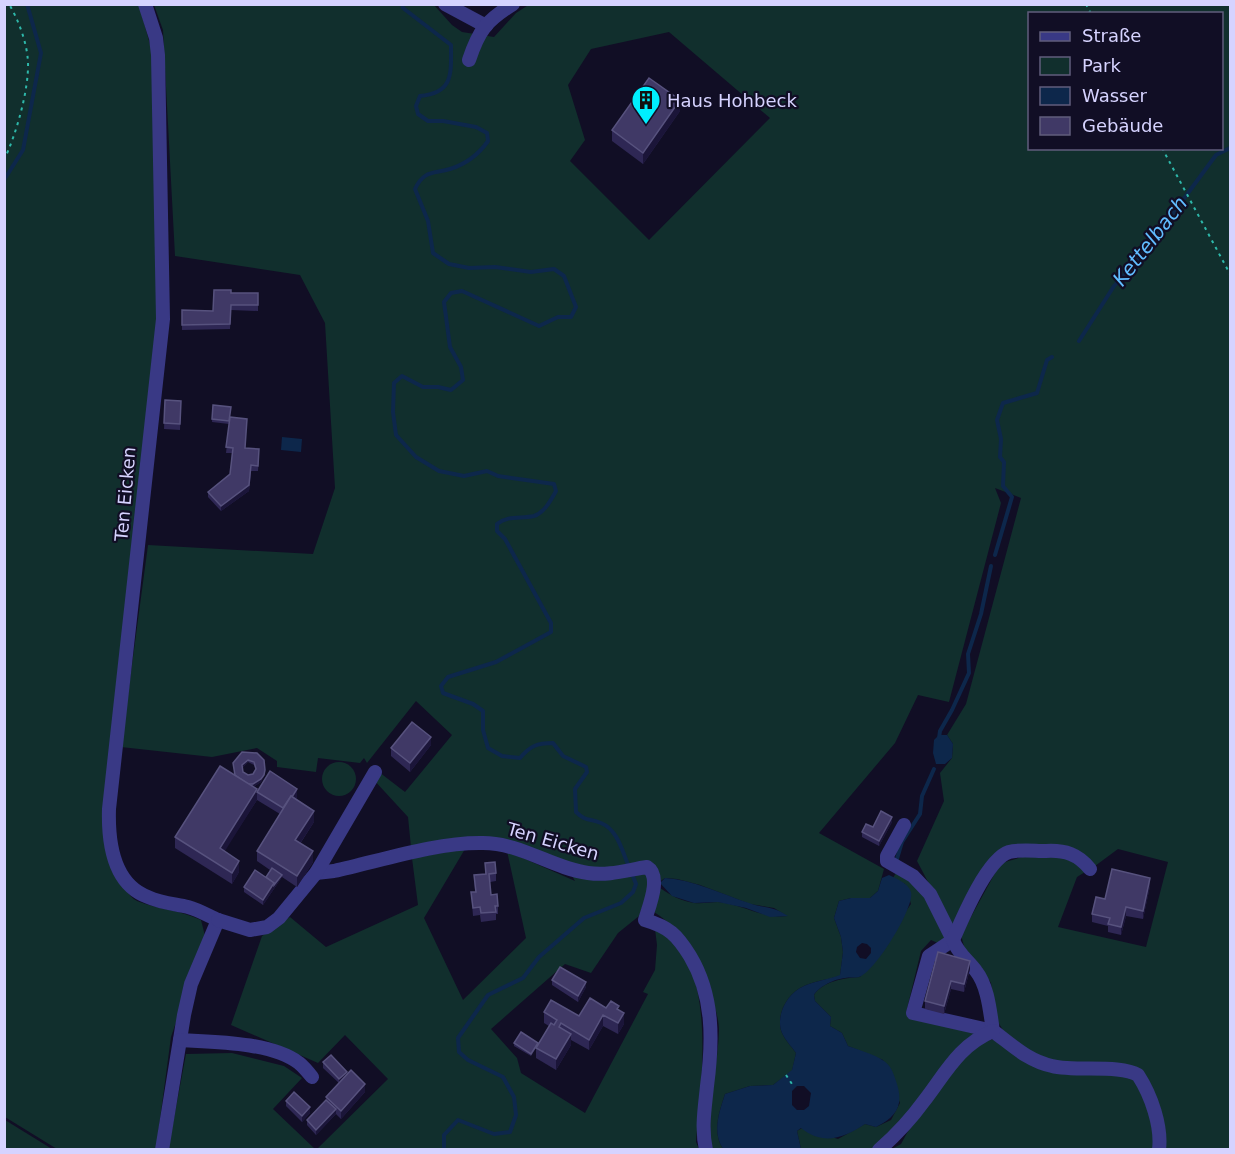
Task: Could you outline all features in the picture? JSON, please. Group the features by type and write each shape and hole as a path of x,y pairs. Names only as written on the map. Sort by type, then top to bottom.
{"lane":[{"name":"Ten Eicken","path":"145,4 156,38 158,55 163,319 109,809 109,840 119,869 134,890 150,898 190,908 250,930 267,927 279,918 316,873 375,772"},
{"path":"445,4 486,26"},
{"path":"470,60 476,41 491,18 513,4"},
{"path":"904,825 887,856 887,861 913,876 930,894 961,956 977,972 984,986 993,1031"},
{"name":"Ten Eicken","path":"316,873 445,847 482,843 507,846 587,873 612,874 639,868 652,869 653,887 645,920 664,926 676,936 692,959 706,992 711,1041 704,1120 706,1149"},
{"path":"1090,869 1086,863 1068,852 1058,850 1008,853 992,865 953,940 929,956 913,1013 993,1031 1023,1054 1042,1064 1063,1068 1126,1071 1138,1075 1157,1122 1160,1133 1159,1149"},
{"path":"162,1149 191,984 218,920"},
{"path":"879,1149 897,1134 925,1101 960,1053 971,1042 993,1031"},
{"path":"180,1040 241,1044 264,1050 288,1057 300,1064 312,1077"}],"path":[{"path":"4,160 15,138 28,63 25,41 9,4"},
{"path":"1163,150 1230,274"},
{"path":"786,1075 794,1087"}],"green space":[{"path":"530,4 1230,5 1230,1149 892,1149 901,1144 962,1058 977,1044 994,1039 1018,1057 1047,1070 1097,1074 1099,1065 1055,1063 1030,1054 1008,1038 996,1019 991,983 965,950 961,935 1000,864 1046,853 1069,857 1085,872 1077,877 1058,927 1146,947 1168,862 1118,849 1095,866 1081,855 1069,850 1013,849 999,855 985,870 954,931 917,861 944,801 940,773 952,758 953,744 947,735 966,704 1021,498 995,488 1001,503 949,702 918,695 895,743 819,833 884,869 878,891 870,898 851,898 839,901 834,918 841,937 843,952 840,976 804,986 788,999 781,1013 780,1026 783,1036 796,1053 792,1071 773,1085 750,1086 725,1094 717,1129 723,1149 712,1149 710,1134 719,1030 717,1013 707,981 695,955 677,931 654,912 660,888 689,902 718,902 769,915 787,916 774,908 750,904 677,879 665,878 649,889 639,916 618,933 591,973 565,964 491,1029 517,1058 521,1073 585,1113 648,994 643,992 655,970 657,945 655,929 676,943 690,965 698,993 702,1024 701,1090 696,1142 699,1149 317,1149 388,1079 345,1035 318,1063 231,1025 262,936 290,917 326,947 418,905 412,858 465,849 424,918 463,1000 526,938 507,851 575,881 571,874 577,866 495,840 452,839 411,847 408,817 373,779 379,772 405,792 452,735 416,701 367,763 364,758 360,763 318,758 316,772 277,767 277,761 257,748 212,757 121,747 148,545 313,554 335,488 325,323 300,275 175,256 163,30 154,5 434,5 452,25 462,32 494,37 516,13","holes":["669,32 770,118 649,240 570,161 585,140 568,85 591,49"]},
{"path":"4,5 139,5 153,55 156,132 156,347 103,829 120,879 131,896 145,904 201,920 205,936 171,1037 156,1149 57,1149 5,1117"},
{"path":"339,762 351,767 356,779 351,791 339,796 327,791 322,779 327,767"},
{"path":"897,871 923,890 949,937 942,945 931,940 921,951 906,1013 978,1032 879,1149 801,1149 797,1131 802,1128 838,1139 865,1124 876,1127 891,1120 900,1103 883,1060 848,1046 842,1033 830,1026 831,1017 815,1001 814,995 828,983 860,977 911,904 905,884 893,878"},
{"path":"232,1053 284,1066 302,1078 273,1109 315,1149 168,1150 186,1054"},
{"path":"5,1120 52,1149 5,1149"}],"water":[{"path":"282,437 302,439 301,452 281,450"},
{"path":"939,735 947,735 953,744 952,758 945,764 936,764 933,753 934,740"},
{"path":"889,875 905,884 911,892 907,911 893,938 866,973 859,977 832,981 814,995 815,1001 831,1017 830,1026 842,1033 848,1046 876,1056 890,1067 899,1096 899,1103 894,1114 876,1127 865,1124 849,1133 833,1138 817,1137 801,1128 797,1131 801,1149 723,1149 717,1129 725,1094 750,1086 773,1085 792,1070 796,1053 783,1036 780,1026 784,1006 798,989 840,975 843,952 841,937 834,918 839,901 851,898 870,898 878,891 882,878","holes":["862,943 871,948 871,953 866,959 860,958 856,952 857,947","797,1086 804,1086 811,1093 809,1106 804,1110 797,1110 792,1105 792,1091"]},
{"path":"665,878 697,884 749,903 777,910 788,916 770,917 746,908 718,902 694,903 672,896 660,883"}],"building":[{"name":"Haus Hohbeck","path":"649,78 680,100 643,153 612,130"},
{"path":"214,290 231,290 231,293 258,293 258,305 231,305 230,324 182,325 182,310 213,311"},
{"path":"165,400 181,401 180,424 164,423"},
{"path":"213,405 231,407 229,421 212,419"},
{"path":"230,417 247,419 245,448 259,449 258,466 251,465 249,485 221,506 208,492 230,474 233,448 226,447"},
{"path":"412,722 431,737 410,763 391,748"},
{"path":"242,752 257,753 264,760 264,775 253,784 248,784 235,775 233,763","holes":["248,760 254,762 256,769 253,774 248,775 243,772 242,765"]},
{"path":"220,766 257,789 220,848 239,861 232,873 175,837"},
{"path":"270,771 297,789 283,808 257,792"},
{"path":"291,796 314,811 295,840 313,851 297,876 257,851"},
{"path":"881,811 892,817 879,841 862,832 866,824 873,827"},
{"path":"495,862 496,873 489,874 491,895 497,894 498,906 495,906 496,912 481,913 480,907 473,908 471,892 476,892 474,875 486,874 485,863"},
{"path":"272,868 282,875 274,885 266,877"},
{"path":"1112,869 1150,878 1143,911 1126,907 1121,927 1108,924 1110,918 1092,914 1096,897 1105,899"},
{"path":"255,870 274,883 263,900 244,887"},
{"path":"938,952 970,961 964,984 951,981 944,1006 925,1001"},
{"path":"560,967 586,982 578,996 552,980"},
{"path":"590,998 606,1008 611,1001 619,1006 617,1009 624,1013 618,1023 603,1015 589,1040 561,1023 559,1027 571,1034 556,1059 536,1048 551,1023 554,1025 557,1020 544,1012 551,1000 579,1016"},
{"path":"521,1032 538,1043 531,1054 514,1043"},
{"path":"331,1055 347,1072 339,1079 323,1062"},
{"path":"351,1070 365,1084 341,1111 326,1097"},
{"path":"294,1092 310,1107 302,1116 286,1101"},
{"path":"326,1100 336,1109 316,1130 307,1120"}],"waterway":[{"path":"4,180 23,150 41,53 27,4"},
{"path":"402,4 403,8 451,45 448,80 439,91 420,96 416,106 418,114 428,121 443,121 476,127 487,133 488,141 467,161 426,176 415,189 428,221 433,253 449,264 469,268 495,267 531,272 554,269 564,276 576,307 571,317 558,317 539,326 462,291 451,293 444,302 450,347 461,367 463,380 451,390 423,387 402,376 394,383 393,412 396,435 416,457 439,471 464,476 487,471 498,476 554,484 556,491 547,506 538,514 510,518 497,524 497,531 505,539 551,623 551,632 496,662 448,677 441,686 443,693 473,704 483,711 483,730 488,748 502,756 520,758 534,746 553,743 563,756 586,767 587,772 575,789 576,812 585,819 607,826 612,831 629,867"},
{"name":"Kettelbach","path":"1079,341 1114,286 1141,257 1216,155 1230,148"},
{"name":"Kettelbach","path":"995,555 1012,497 1003,486 1004,462 1000,457 1001,439 997,420 1003,403 1037,393 1047,360 1052,357"},
{"name":"Kettelbach","path":"939,738 940,731 969,673 968,654 981,614 991,566"},
{"name":"Kettelbach","path":"896,862 902,842 920,814 922,796 934,769"},
{"path":"444,1150 444,1135 458,1120 494,1134 510,1132 516,1115 514,1097 503,1077 468,1060 459,1052 458,1038 488,995 523,978 539,957 584,918 621,903 633,892 636,884 632,874"}],"place":[{"name":"Haus Hohbeck","path":"646,126"}]}
